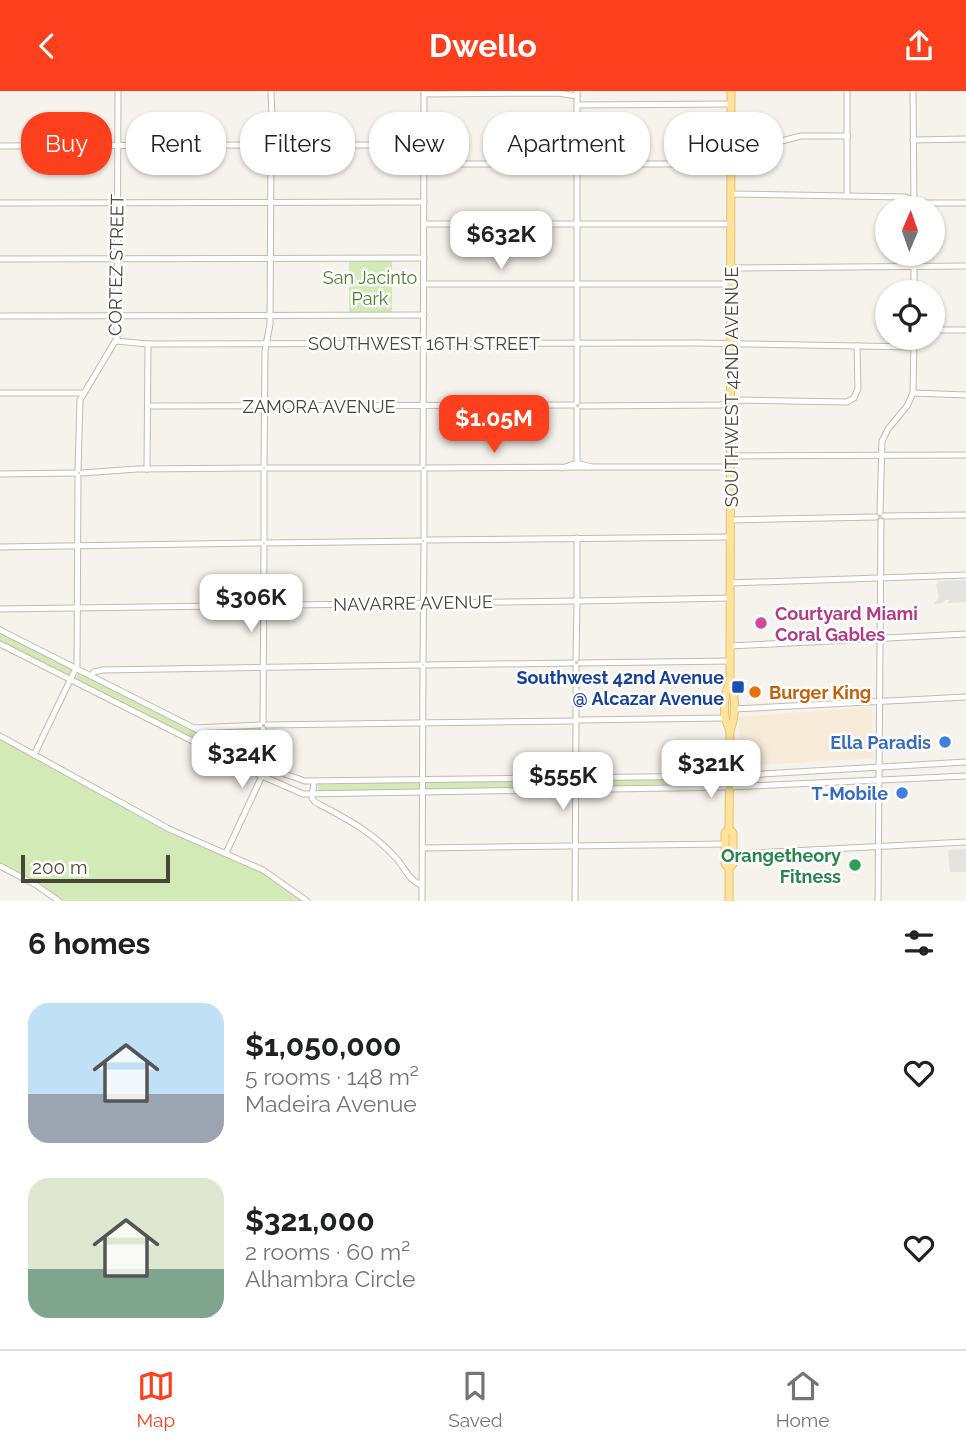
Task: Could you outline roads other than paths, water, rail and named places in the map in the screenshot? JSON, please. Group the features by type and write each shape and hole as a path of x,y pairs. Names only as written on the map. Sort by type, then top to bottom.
{"main road":[{"name":"SOUTHWEST 42ND AVENUE","path":"731,91 731,112"},
{"name":"SOUTHWEST 42ND AVENUE","path":"729,901 729,868 725,864 725,844 730,730 734,721 734,692 730,682 731,175"},
{"name":"SOUTHWEST 42ND AVENUE","path":"730,682 726,691 725,718 730,730"},
{"path":"726,691 734,709"},
{"name":"SOUTHWEST 42ND AVENUE","path":"727,831 733,833 733,864 729,868"}],"street":[{"name":"CORTEZ STREET","path":"34,754 77,669 79,403 82,393 116,341 118,91"},
{"path":"271,91 271,112"},
{"path":"847,91 847,195"},
{"path":"914,91 914,196"},
{"path":"424,112 424,93 577,94 577,112"},
{"path":"577,105 731,104"},
{"path":"783,141 801,136 848,136"},
{"path":"913,140 966,139"},
{"path":"0,146 240,145"},
{"path":"226,853 262,776 264,763 264,406 265,351 271,315 271,175"},
{"path":"422,901 424,175"},
{"path":"577,175 578,465"},
{"path":"731,194 876,196"},
{"path":"0,202 424,202"},
{"path":"945,203 966,203"},
{"path":"424,224 731,224"},
{"path":"0,259 424,258"},
{"path":"731,268 914,266 914,280"},
{"path":"945,266 966,266"},
{"path":"424,284 731,284"},
{"path":"0,316 424,315"},
{"path":"945,330 966,330"},
{"name":"SOUTHWEST 16TH STREET","path":"116,341 148,344 875,346"},
{"path":"148,344 148,468"},
{"name":"ZAMORA AVENUE","path":"148,406 720,405 742,400 844,402 854,398 858,389 857,346"},
{"path":"878,901 881,455 885,433 903,411 913,393 914,350"},
{"path":"0,393 82,393"},
{"path":"913,393 966,395"},
{"path":"731,456 966,455"},
{"path":"0,474 79,473 148,468 562,468 578,465 731,467"},
{"path":"731,520 966,515"},
{"path":"0,547 730,537"},
{"path":"575,901 577,538"},
{"path":"730,583 966,575"},
{"name":"NAVARRE AVENUE","path":"0,609 730,598"},
{"path":"0,630 294,778 314,782 729,776 965,762"},
{"path":"730,646 966,634"},
{"path":"0,644 295,792 314,794 729,787 965,776"},
{"path":"91,676 96,671 103,670 730,661"},
{"path":"734,709 966,697"},
{"path":"194,727 725,718"},
{"path":"0,736 169,829 271,874 307,901"},
{"path":"965,762 958,771 965,776"},
{"path":"943,764 949,770 945,778"},
{"path":"811,771 808,778 814,784"},
{"path":"796,772 800,778 797,785"},
{"path":"314,782 313,800 370,833 392,854 413,882 422,883"},
{"path":"733,854 966,842"},
{"path":"423,848 725,844"},
{"path":"0,866 60,901"}],"place":[{"name":"Courtyard Miami Coral Gables","path":"761,623"},
{"name":"Southwest 42nd Avenue @ Alcazar Avenue","path":"738,687"},
{"name":"Burger King","path":"755,692"},
{"name":"Ella Paradis","path":"945,742"},
{"name":"T-Mobile","path":"902,793"},
{"name":"Orangetheory Fitness","path":"855,865"}],"park label":[{"name":"San Jacinto Park","path":"370,288"}]}
